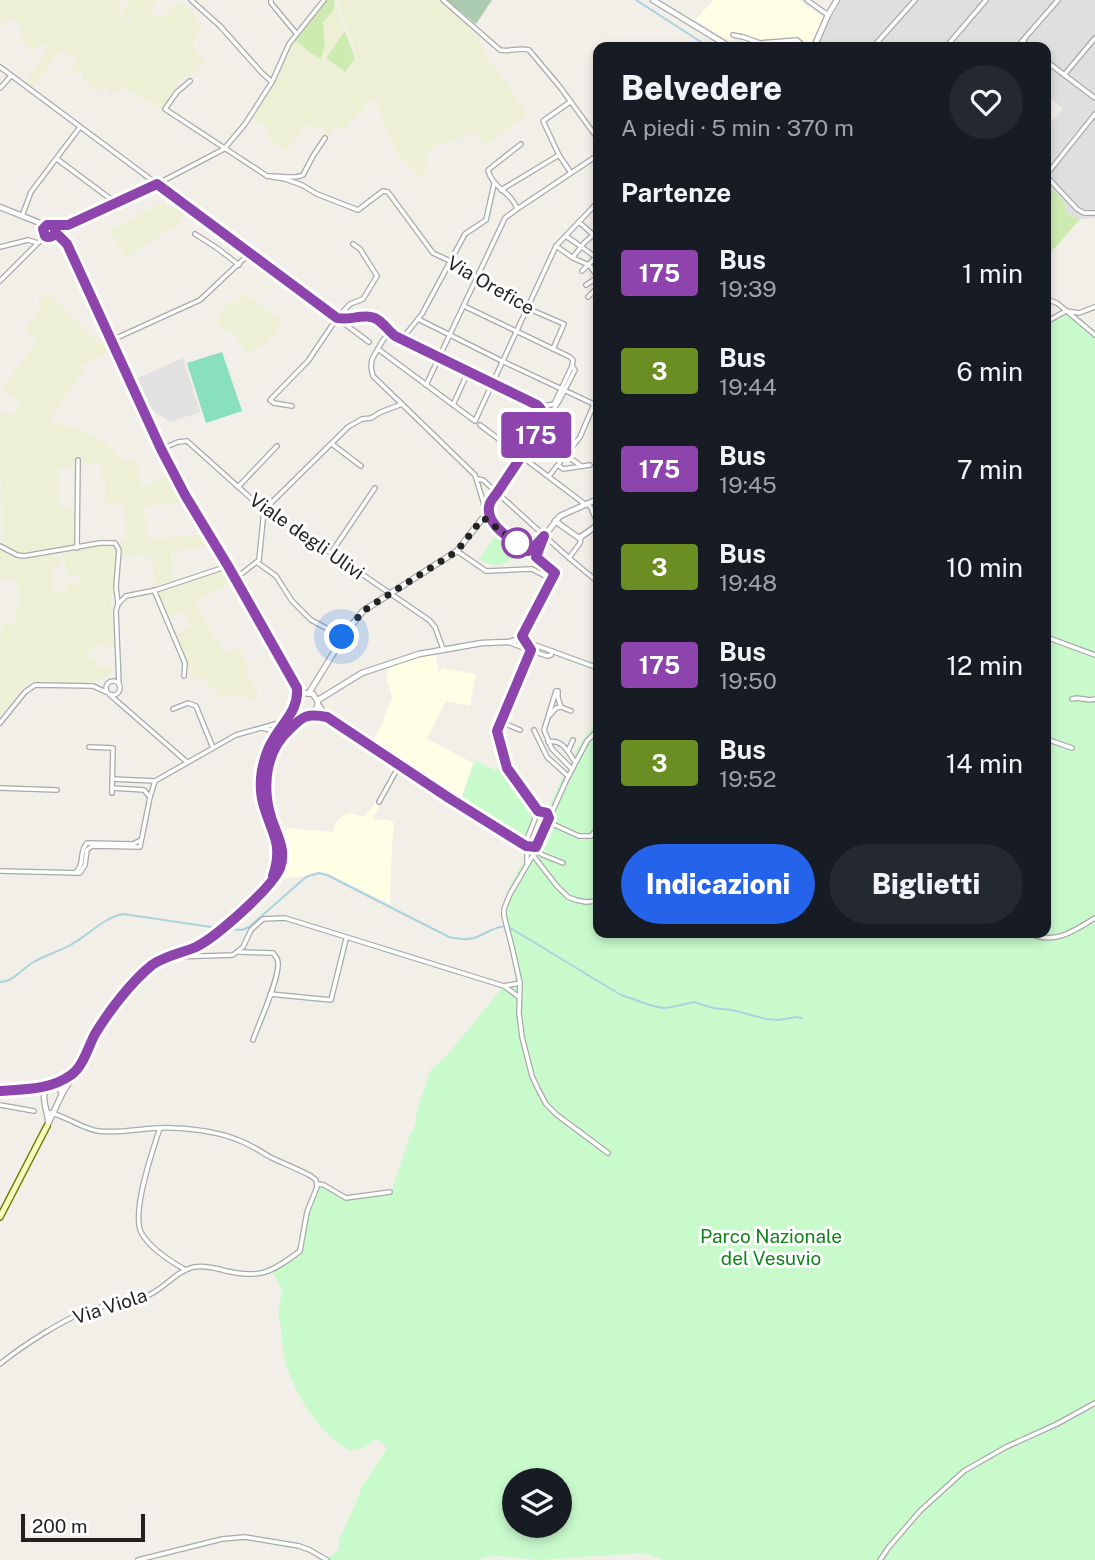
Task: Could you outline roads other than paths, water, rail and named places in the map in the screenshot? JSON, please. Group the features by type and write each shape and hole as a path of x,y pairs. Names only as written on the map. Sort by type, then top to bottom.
{"main road":[{"path":"270,884 276,867 277,848 262,804 260,781 265,758 295,706"},
{"path":"75,1072 111,1010 152,965 197,946 264,892 270,884 281,866 282,848 268,807 268,769 277,743 304,716"},
{"path":"0,1217 47,1126"}],"street":[{"path":"191,0 220,26 272,82"},
{"path":"271,0 296,33"},
{"path":"0,207 45,225 68,225 157,184 224,149 245,124 272,82 296,33 324,0"},
{"path":"443,0 500,50 529,50 593,132"},
{"path":"653,0 722,42"},
{"path":"807,0 828,15"},
{"path":"816,42 837,0"},
{"path":"877,42 915,0"},
{"path":"950,42 986,0"},
{"path":"1023,41 1058,0"},
{"path":"733,36 757,42"},
{"path":"1064,75 1095,38"},
{"path":"772,42 799,42"},
{"path":"1051,65 1095,98"},
{"path":"0,67 369,342"},
{"path":"0,88 11,76"},
{"path":"190,81 177,92 165,109 267,176 303,175 325,138"},
{"path":"570,102 543,121 571,173"},
{"path":"1051,169 1095,114"},
{"path":"22,216 32,192 80,127"},
{"path":"517,208 516,203 494,184 488,170 521,144"},
{"path":"501,190 559,155"},
{"path":"426,385 505,218 593,158"},
{"path":"57,159 116,203"},
{"name":"Via Orefice","path":"267,176 302,185 317,194 358,210 383,191 388,192 433,253 527,307 564,324 553,349"},
{"path":"1051,181 1077,209 1084,213 1095,213"},
{"path":"402,339 422,314 465,234 486,220 494,184"},
{"path":"378,349 475,421 556,246 593,207"},
{"path":"573,258 593,235 579,222"},
{"path":"45,225 42,231 45,236"},
{"path":"53,226 55,232 67,244 161,449 185,495 297,688 295,706 298,712 304,716 327,717"},
{"path":"45,236 51,237 55,232"},
{"path":"195,234 239,265"},
{"path":"0,281 45,236"},
{"path":"566,236 593,254"},
{"path":"0,247 28,240 38,243"},
{"path":"292,406 270,400 308,361 337,318 350,304 363,299 377,276 360,249 353,244"},
{"path":"556,246 589,265 593,270"},
{"path":"112,340 200,300 250,253"},
{"path":"582,271 593,261"},
{"path":"586,285 593,280"},
{"path":"587,297 593,292"},
{"path":"1051,301 1095,335"},
{"path":"464,306 570,356 573,360 556,403 490,504 490,514 495,527"},
{"path":"1051,319 1066,311 1079,313 1095,307"},
{"path":"337,318 376,319 395,336 537,405 544,415 543,424"},
{"path":"418,319 593,403"},
{"path":"297,698 315,686 342,637 363,611 457,551 483,519 485,512 477,479 472,472 373,376 370,364 383,340 384,326"},
{"path":"383,340 395,336"},
{"path":"453,405 468,371"},
{"path":"537,405 556,403"},
{"path":"235,579 258,562 264,510 348,427 402,404"},
{"path":"549,477 580,437 593,413"},
{"path":"480,425 587,504 593,517"},
{"path":"555,433 573,446"},
{"name":"Viale degli Ulivi","path":"161,449 187,441 264,510 382,587 433,624 443,649"},
{"path":"332,443 361,466"},
{"path":"238,487 277,446"},
{"path":"566,455 581,466"},
{"path":"77,548 78,460"},
{"path":"558,465 563,469 590,465"},
{"path":"477,479 483,481 593,578"},
{"path":"331,553 375,488"},
{"path":"483,501 490,504"},
{"path":"528,551 560,516 593,501"},
{"path":"318,702 362,673 419,654 492,642 508,642 522,636 554,572 483,519"},
{"path":"555,521 577,538 581,538"},
{"path":"569,558 581,538 593,528"},
{"path":"536,557 544,536"},
{"path":"0,546 24,556 110,542 118,546 116,611 121,705"},
{"path":"457,551 486,571 532,569 552,579"},
{"path":"258,562 276,576 292,601 311,620 342,637"},
{"path":"118,604 126,596 154,590 228,566"},
{"path":"154,590 185,663 184,676"},
{"path":"522,636 531,650 497,731 507,768 538,811 547,813 549,820 579,836 593,834"},
{"path":"1051,639 1095,654"},
{"path":"508,642 547,656 551,655 552,651"},
{"path":"527,642 593,666"},
{"path":"118,670 105,688 108,693 187,762"},
{"path":"0,723 24,692 34,685 93,686 116,682 119,685"},
{"path":"93,686 114,695 119,692"},
{"path":"297,688 313,694 327,717 526,846 568,897 581,902 593,901"},
{"path":"561,707 556,691 544,730 554,751 572,769"},
{"path":"1072,699 1095,699"},
{"path":"312,715 317,711 318,702"},
{"path":"173,709 188,703 196,706 213,748"},
{"path":"548,716 556,708 571,711"},
{"path":"112,779 155,781 236,735 287,720"},
{"path":"500,722 520,730"},
{"path":"260,728 270,730 275,737"},
{"path":"534,730 547,757 568,776"},
{"path":"539,831 549,820 575,762 593,735"},
{"path":"568,751 573,740"},
{"path":"1051,741 1072,748"},
{"path":"548,742 559,742 575,762"},
{"path":"89,747 113,748 112,790 145,791 150,797"},
{"path":"379,802 399,766"},
{"path":"136,790 134,783 139,781"},
{"path":"0,871 80,873 84,869 89,848 140,847 155,781"},
{"path":"0,788 57,790"},
{"path":"527,864 526,846 538,811"},
{"path":"533,824 540,837 504,909 520,983 522,1037 532,1076 546,1104 608,1153"},
{"path":"529,833 536,833 540,837"},
{"path":"526,846 536,848 543,855 563,863"},
{"path":"238,953 251,929 263,919 285,918 504,986 519,997"},
{"path":"1042,938 1057,938 1095,918"},
{"path":"270,994 331,1000 347,938"},
{"path":"168,957 273,953 278,963 253,1040"},
{"path":"504,986 520,983"},
{"path":"47,1126 44,1090 75,1072"},
{"path":"47,1126 75,1072"},
{"path":"0,1090 52,1085 59,1087 62,1094"},
{"path":"31,1088 52,1105 58,1103"},
{"path":"0,1105 34,1111"},
{"path":"47,1112 97,1130 129,1132 160,1128 189,1129 228,1136 311,1176 318,1184 346,1198 390,1192"},
{"path":"160,1128 145,1175 139,1225 141,1233 154,1247 184,1269 199,1266 251,1276 278,1268 300,1251 307,1212 318,1184"},
{"name":"Via Viola","path":"0,1364 78,1314 150,1295 184,1269"},
{"path":"880,1560 920,1511 964,1471 1095,1403"},
{"path":"138,1560 222,1539 245,1537 299,1546 327,1560"}],"waterway":[{"path":"636,0 701,42"},
{"path":"223,929 242,930 249,927 306,877 319,873 449,937 472,939 507,926 621,995 653,1006 663,1008 694,1002 766,1019 802,1018"},
{"path":"0,982 9,980 37,960 67,947 109,919 123,914 218,928"}],"park label":[{"name":"Parco Nazionale del Vesuvio","path":"771,1247"}]}
